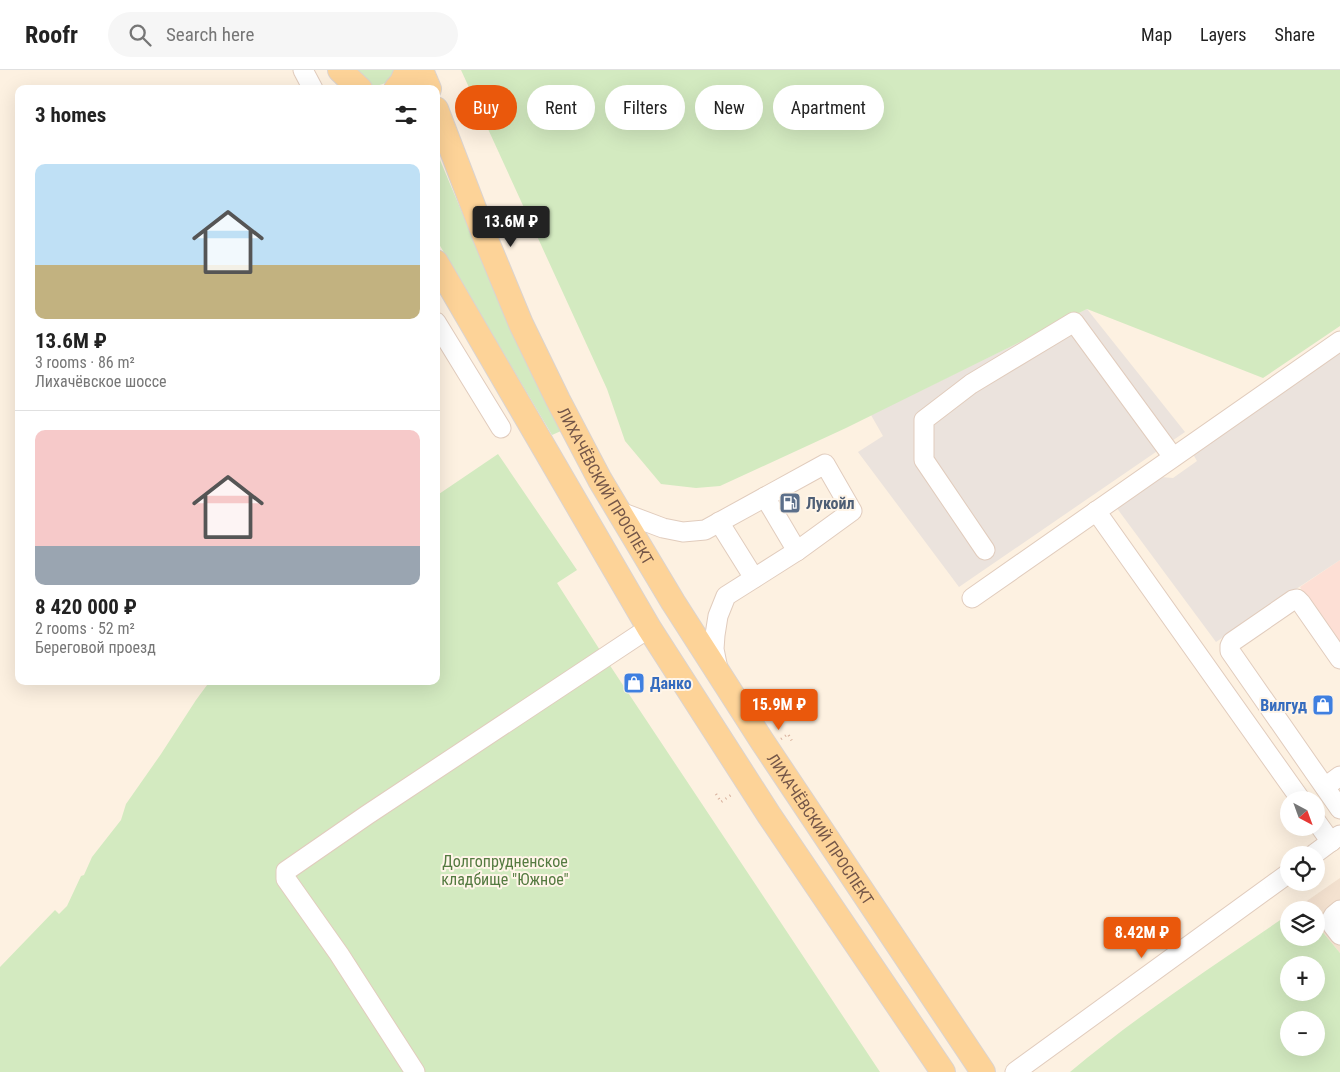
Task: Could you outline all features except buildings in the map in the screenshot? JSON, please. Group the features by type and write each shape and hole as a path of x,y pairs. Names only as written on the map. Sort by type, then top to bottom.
{"main road":[{"path":"339,70 345,85"},
{"path":"339,70 356,85"},
{"path":"399,85 407,70"},
{"path":"421,70 427,85"},
{"name":"ЛИХАЧЁВСКИЙ ПРОСПЕКТ","path":"440,119 521,324 600,480 673,602 766,747 983,1072"},
{"name":"ЛИХАЧЁВСКИЙ ПРОСПЕКТ","path":"440,269 649,628 769,814 943,1072"}],"street":[{"path":"303,70 311,85"},
{"path":"985,550 924,460 924,420 971,384 1074,322 1173,457"},
{"path":"440,329 501,428"},
{"path":"972,598 1340,341"},
{"path":"618,510 663,528 683,532 704,530 825,464 852,511 797,551 726,596 718,616 715,635 714,649 719,673"},
{"path":"765,497 797,551"},
{"path":"1096,510 1295,791"},
{"path":"719,522 754,578"},
{"path":"1340,659 1302,603 1297,599 1232,642 1230,646 1230,651 1332,782 1340,809"},
{"path":"415,1072 339,954 286,879 286,871 367,814 649,628"},
{"path":"1325,830 1335,839"},
{"path":"1015,1072 1280,879"},
{"path":"1340,910 1331,920 1340,935"}],"path":[{"path":"780,739 788,734 793,743"},
{"path":"716,794 721,802 731,795"}],"shaded area":[{"path":"1087,309 1185,432 959,587 858,452 883,436 871,415"},
{"path":"1340,352 1340,560 1216,642 1116,507 1160,477 1173,478 1197,461 1193,454"},
{"path":"1340,560 1340,646 1300,587"},
{"path":"1340,878 1340,953 1325,935 1325,901 1307,901 1321,891 1325,891 1325,888"}],"green space":[{"path":"351,70 396,70 391,79 383,84 368,85"},
{"path":"461,70 1340,70 1340,326 1263,378 1087,309 846,428 720,486 696,488 661,484 625,441 607,389 488,130 517,130 517,85 468,85"},
{"path":"440,160 511,329 561,431 552,435 440,246"},
{"name":"Долгопрудненское кладбище \"Южное\"","path":"498,454 577,570 557,583 880,1072 0,1072 0,967 55,910 59,914 67,906 92,857 121,820 126,804 207,685 440,685 440,493"},
{"path":"1280,920 1280,946 1325,946 1325,935 1340,953 1340,1072 1070,1072 1150,1010"}],"place":[{"name":"Лукойл","path":"790,503"},
{"name":"Данко","path":"634,683"},
{"name":"Вилгуд","path":"1323,705"}]}
